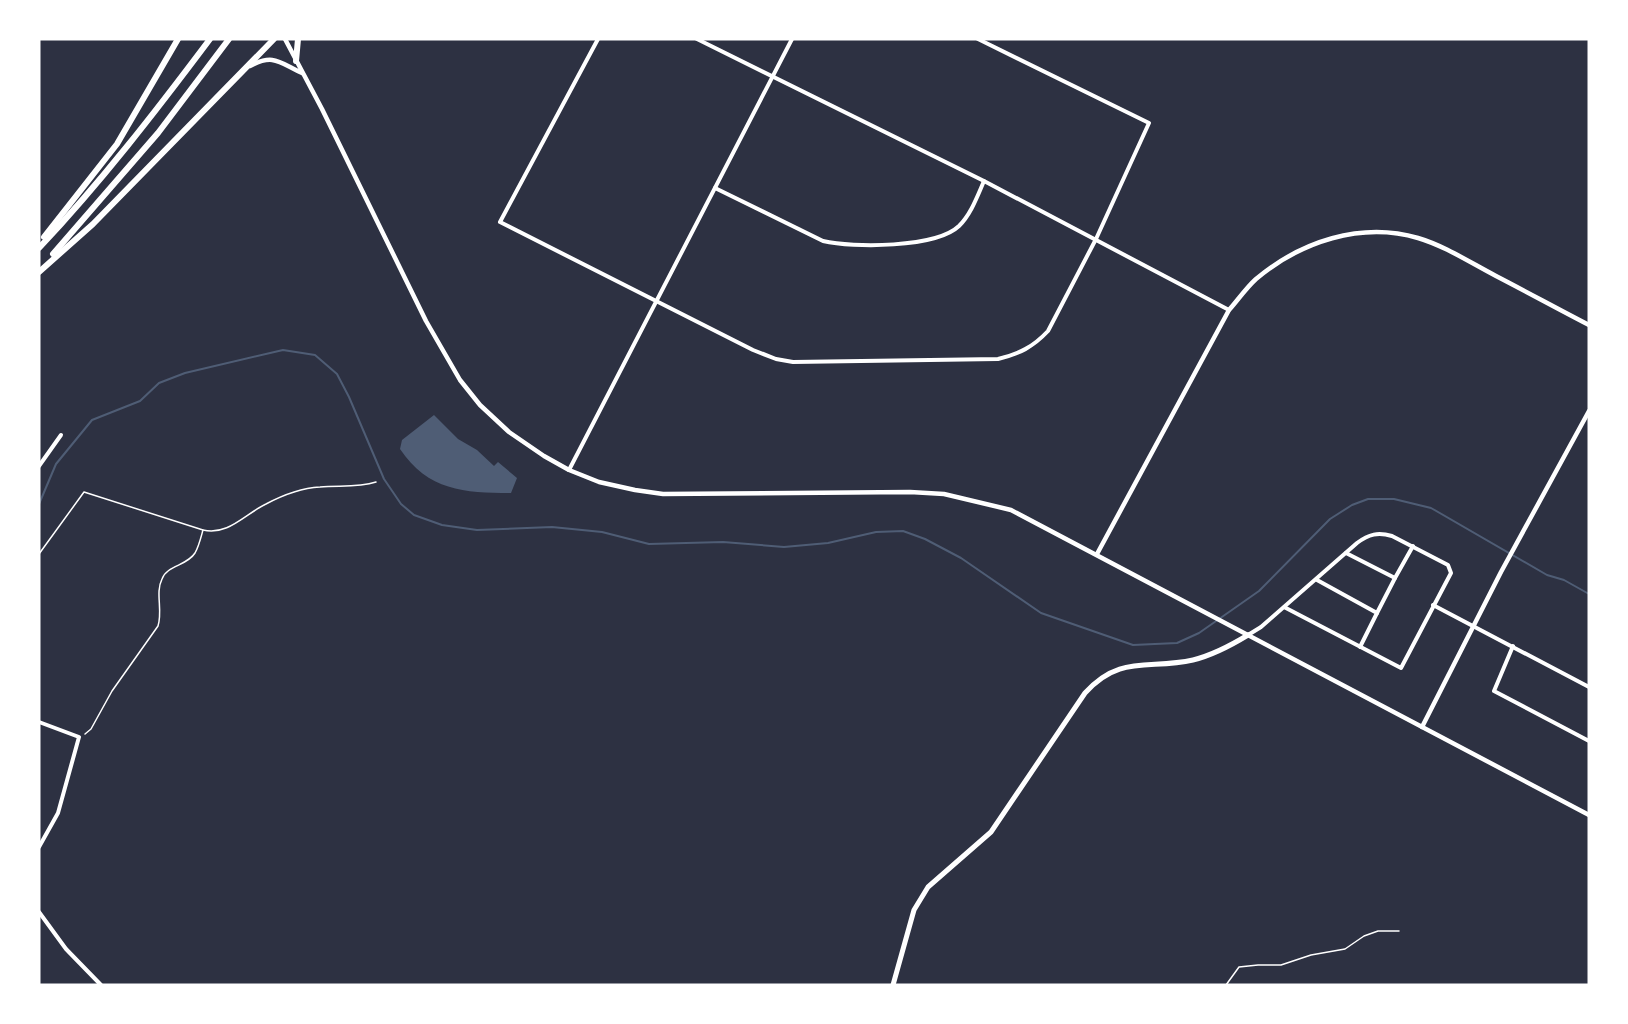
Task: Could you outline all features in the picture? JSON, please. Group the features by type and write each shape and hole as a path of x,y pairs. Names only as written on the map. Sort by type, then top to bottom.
{"highway":[{"path":"39,246 117,144 178,39"},
{"path":"39,246 75,210 141,130 210,39"},
{"path":"39,271 158,133 229,39"},
{"path":"39,271 93,224 274,39"},
{"path":"296,61 298,39"}],"main road":[{"path":"893,985 914,910 928,887 991,832 1085,693 1096,681 1106,674 1125,667 1191,660 1227,648 1248,635"}],"street":[{"path":"285,39 426,321 460,380 480,405 509,432 544,456 569,470 600,482 663,494 910,492 944,494 1011,510 1589,815"},
{"path":"598,39 500,222 753,350 776,359 814,362 998,359 1027,350 1037,344 1048,331 1096,239 1149,123 978,39"},
{"path":"697,39 1096,239 1229,310"},
{"path":"569,470 792,39"},
{"path":"245,69 269,58 281,61 303,74"},
{"path":"715,188 823,241 862,245 919,242 943,236 958,227 969,212 984,182"},
{"path":"1097,554 1229,310 1255,280 1285,259 1328,240 1357,233 1398,234 1432,244 1589,326"},
{"path":"1422,727 1519,539 1589,411"},
{"path":"39,466 61,435"},
{"path":"1248,635 1317,580 1364,538 1374,534 1383,533 1413,546 1448,565 1450,573 1401,668 1284,607"},
{"path":"1360,646 1413,546"},
{"path":"1346,553 1395,578"},
{"path":"1317,580 1377,613"},
{"path":"1433,605 1589,687"},
{"path":"1513,646 1494,691 1589,741"},
{"path":"39,722 78,737 58,813 39,848"},
{"path":"39,912 66,949 100,985"}],"path":[{"path":"39,554 84,492 214,532 265,504 314,487 360,486 376,482"},
{"path":"78,737 91,729 112,691 158,626 161,617 159,590 163,575 182,565 195,554 203,530"},
{"path":"1226,985 1239,968 1281,965 1344,949 1364,936 1378,931 1399,931"}],"water":[{"path":"434,415 458,439 477,450 494,466 498,462 517,478 511,493 478,492 449,487 423,474 411,463 400,449 402,440"}],"waterway":[{"path":"39,504 56,464 92,420 140,401 159,383 185,373 283,350 315,355 337,374 384,479 401,504 414,515 442,525 477,530 552,527 602,532 649,544 723,542 784,547 828,543 876,532 903,531 925,539 961,558 1041,613 1133,645 1177,643 1199,633 1259,591 1330,519 1352,505 1368,499 1394,499 1431,508 1547,575 1564,580 1589,594"}]}
